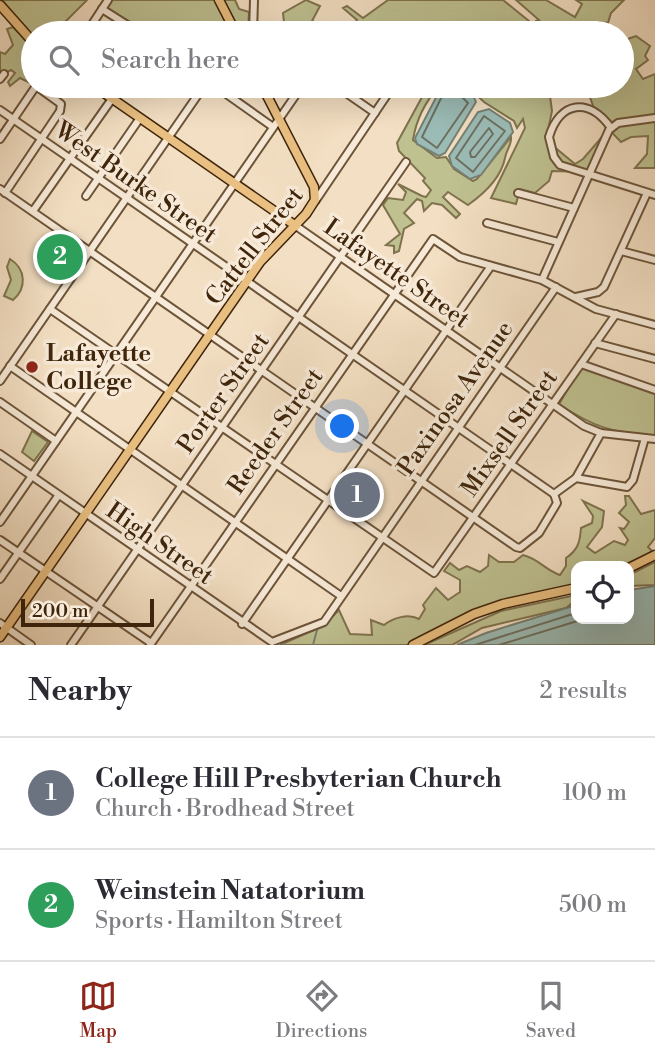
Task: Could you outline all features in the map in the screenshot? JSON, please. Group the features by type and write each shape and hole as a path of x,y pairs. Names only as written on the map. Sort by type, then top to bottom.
{"main road":[{"path":"219,0 230,21"},
{"path":"0,5 21,29"},
{"name":"Lafayette Street","path":"112,98 296,226"},
{"path":"268,98 314,187 313,205"},
{"name":"Cattell Street","path":"0,637 3,625 46,571 246,282 313,205"},
{"path":"634,566 655,555"},
{"path":"413,645 464,619 503,604 571,589"}],"street":[{"path":"94,21 108,0"},
{"path":"253,21 254,0"},
{"path":"102,9 121,21"},
{"path":"0,139 28,98"},
{"path":"52,98 62,106 42,139 2,193 90,250 421,482 520,548 540,533 557,503 554,494 576,478 601,432"},
{"path":"33,211 112,98"},
{"path":"0,381 196,98"},
{"path":"232,98 273,127"},
{"path":"0,522 29,476 294,98"},
{"path":"353,98 374,113"},
{"name":"Cattell Street","path":"313,205 385,98"},
{"path":"576,297 598,292 604,287 651,194 560,165 554,158 549,137 552,127 562,113 582,107 599,113 611,128"},
{"name":"West Burke Street","path":"0,110 457,430 554,494"},
{"path":"86,196 140,118"},
{"path":"542,280 611,128 618,123 655,118"},
{"name":"Porter Street","path":"71,645 406,162"},
{"path":"517,193 574,208"},
{"path":"487,223 558,242"},
{"name":"Lafayette Street","path":"296,226 584,426 601,432 655,439"},
{"name":"Reeder Street","path":"150,644 433,239 460,257 491,266"},
{"path":"621,251 655,260"},
{"path":"242,624 491,266 542,280 596,309 655,325"},
{"name":"Paxinosa Avenue","path":"270,642 321,624 556,287"},
{"path":"50,309 381,537"},
{"name":"Mixsell Street","path":"381,537 434,573 616,314"},
{"path":"596,343 655,359"},
{"path":"581,364 655,390"},
{"path":"10,366 341,596"},
{"path":"0,402 56,441"},
{"path":"576,478 627,487 633,480 645,438"},
{"name":"High Street","path":"0,456 270,642"},
{"path":"0,579 58,496"},
{"path":"0,540 150,644"},
{"path":"3,625 32,645"}],"green space":[{"path":"2,0 87,0 66,21 21,22"},
{"path":"109,0 215,0 225,21 125,21 105,8"},
{"path":"224,0 235,0 239,9 249,12 249,21 234,21"},
{"path":"306,0 320,6 312,21 284,21 283,13"},
{"path":"388,0 503,0 529,21 356,21 343,8 347,6 363,18"},
{"path":"516,0 546,0 575,17 582,4 576,0 624,0 611,13 609,21 536,21 539,20"},
{"path":"13,27 21,35 21,78 10,86 8,82 15,73 11,70 0,76 0,52 5,54 13,45 7,29"},
{"path":"634,37 650,46 645,56 648,60 636,69 643,79 655,74 655,168 635,168 647,154 648,136 631,137 621,142 597,117 590,98 634,98"},
{"path":"421,98 430,98 416,125 413,140 437,158 446,157 454,169 473,181 511,137 503,165 486,190 468,205 448,192 443,197 460,214 456,218 442,205 432,203 424,211 422,201 417,199 404,213 414,223 404,229 399,251 394,253 394,246 386,245 400,234 383,205 388,198 403,200 406,192 398,184 426,197 431,190 423,181 425,178 399,151 397,143"},
{"path":"480,98 550,98 552,111 546,140 575,164 583,159 602,137 600,148 586,172 552,171 549,181 535,193 520,189 516,204 491,198 525,128 523,119 517,128 514,121"},
{"path":"10,259 19,268 23,279 21,290 13,300 4,296 11,280 7,267"},
{"path":"581,367 655,392 655,437 604,428 559,404"},
{"path":"32,431 48,442 34,461 22,452"},
{"path":"625,496 629,496 641,514 655,510 655,538 648,547 653,552 633,561 571,561 571,587 480,608 407,645 280,645 323,626 339,610 350,634 372,635 371,620 384,625 401,617 419,619 425,609 423,605 436,588 448,600 460,592 460,580 444,571 450,563 459,570 467,566 480,572 488,566 489,555 499,562 514,562 523,555 560,575 566,566 566,558 578,545 581,528 592,523 593,516 583,501 604,511 602,527 587,547 595,553 614,541 625,545 628,540 620,528 624,529 629,522 619,513 626,505"},
{"path":"655,562 655,585 634,586 634,572"},
{"path":"571,596 571,604 566,608 482,628 452,645 424,645 501,611"}],"water":[{"path":"436,98 474,98 476,102 445,153 439,156 417,144 415,138"},
{"path":"489,109 510,123 513,132 481,175 470,179 452,166 449,156 478,112"},
{"path":"655,586 655,645 457,645 486,633 571,607 571,624 634,624 634,589"}],"waterway":[{"path":"313,645 317,630"}],"place":[{"name":"Weinstein Natatorium","path":"60,257"},
{"name":"Lafayette College","path":"32,367"},
{"name":"College Hill Presbyterian Church","path":"357,495"}]}
